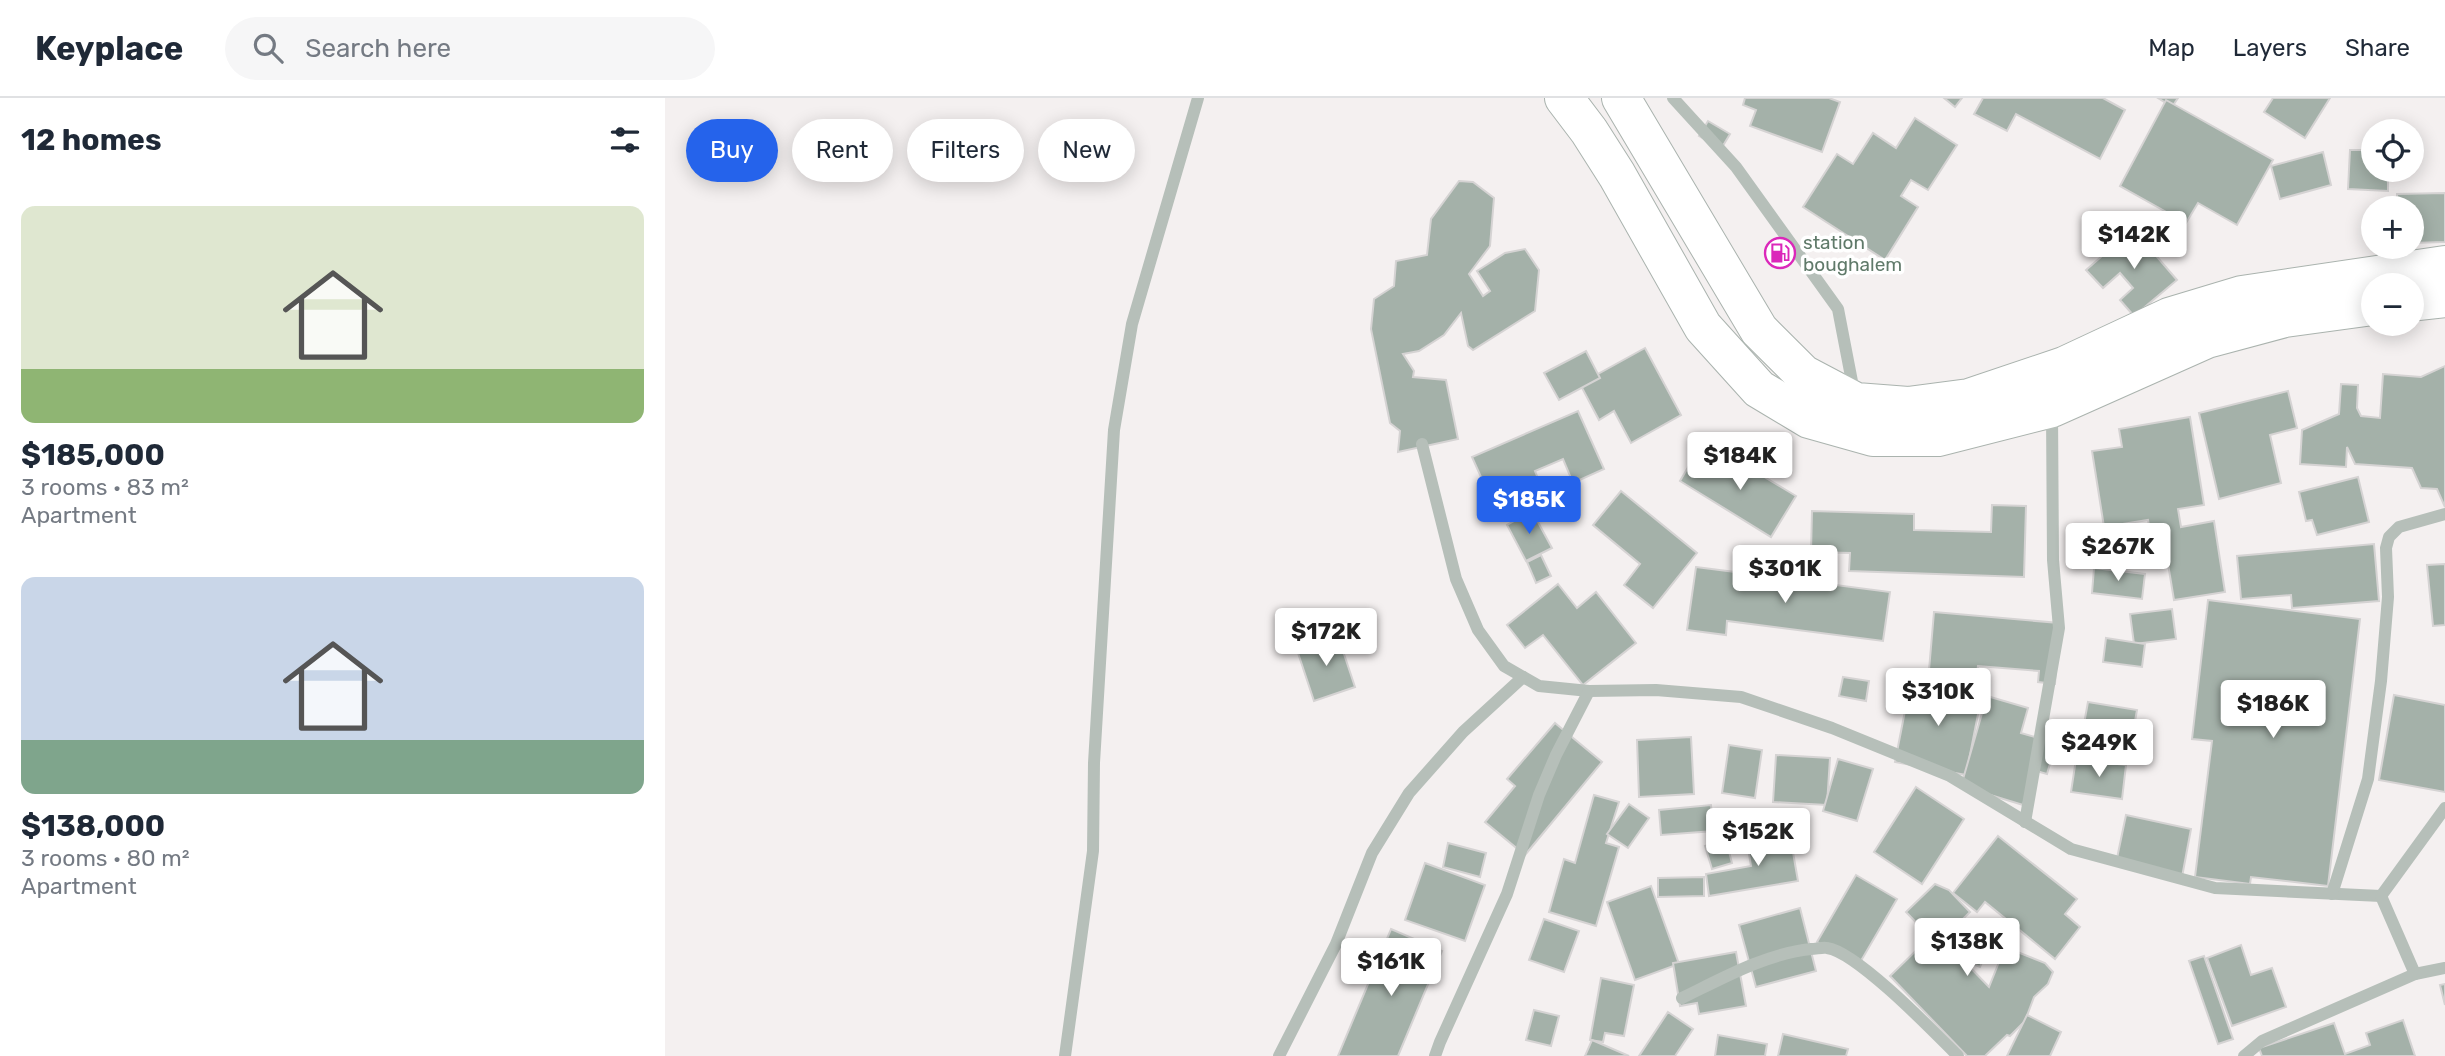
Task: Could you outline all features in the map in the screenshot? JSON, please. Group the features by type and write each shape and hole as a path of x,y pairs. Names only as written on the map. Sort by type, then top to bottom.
{"main road":[{"path":"1564,98 1603,114 1759,330 1803,374 1856,402 1908,406 1969,398 2064,366 2169,317 2242,295 2435,295"},
{"path":"1603,114 1618,175 1703,327 1759,389 1809,419 1873,437 1938,436 2052,408 2207,339 2285,318 2361,308"}],"street":[{"path":"1065,1056 1094,851 1094,763 1114,430 1132,324 1198,98"},
{"path":"1603,114 1614,98"},
{"path":"1673,98 1736,166 1838,309 1856,402"},
{"path":"2025,822 2059,628 2053,559 2052,408"},
{"path":"1422,444 1456,579 1478,630 1504,666 1539,686 1589,691 1656,690 1741,698 1832,728 1950,776 2071,849 2215,888 2381,896"},
{"path":"2332,894 2368,779 2381,681 2387,609 2386,548 2389,537 2399,527 2445,514"},
{"path":"1279,1056 1336,944 1372,853 1409,793 1463,732 1523,677"},
{"path":"1436,1056 1507,894 1539,795 1556,754 1589,691"},
{"path":"2381,896 2441,818 2445,808"},
{"path":"2381,896 2415,974"},
{"path":"1682,998 1741,970 1792,951 1827,947 1854,960 1918,1016 1958,1056"},
{"path":"2244,1056 2262,1041 2415,974 2445,968"}],"building":[{"path":"1745,98 1829,98 1840,102 1822,152 1750,126 1756,110 1743,105"},
{"path":"1944,98 1962,98 1955,107"},
{"path":"1983,98 2103,98 2125,110 2100,159 2016,114 2007,131 1974,114"},
{"path":"2158,98 2178,98 2172,107"},
{"path":"2273,98 2330,98 2305,138 2264,112"},
{"path":"2166,100 2273,160 2237,225 2198,203 2186,223 2120,186"},
{"path":"1915,118 1957,145 1928,190 1911,180 1901,196 1918,207 1885,260 1803,207 1837,154 1853,164 1873,133 1896,148"},
{"path":"1708,121 1730,134 1721,149 1699,136"},
{"path":"2350,150 2361,150 2361,182 2388,182 2388,191 2348,189"},
{"path":"2323,152 2331,185 2280,199 2271,166"},
{"path":"1459,181 1473,182 1494,198 1490,246 1469,274 1483,296 1490,291 1477,271 1505,253 1525,249 1539,270 1535,311 1473,350 1468,346 1461,313 1444,335 1419,351 1403,354 1414,371 1413,377 1446,380 1458,439 1398,452 1400,431 1390,423 1371,329 1374,299 1394,286 1396,261 1427,255 1431,219"},
{"path":"2445,193 2445,242 2424,243 2424,196 2397,194"},
{"path":"2133,229 2177,280 2134,316 2120,300 2133,288 2120,273 2103,288 2086,270"},
{"path":"1645,348 1681,415 1631,443 1614,411 1599,420 1580,384"},
{"path":"1586,351 1600,378 1559,400 1544,373"},
{"path":"2445,366 2445,507 2437,489 2421,488 2412,468 2355,464 2347,447 2346,467 2300,464 2302,430 2339,414 2341,384 2358,385 2357,408 2361,416 2380,418 2383,374 2421,377"},
{"path":"2288,391 2297,428 2270,435 2281,483 2219,499 2199,413"},
{"path":"1578,411 1604,469 1573,483 1563,459 1535,471 1541,486 1494,506 1472,457"},
{"path":"2190,417 2204,505 2178,509 2181,527 2214,521 2225,592 2174,600 2166,552 2154,554 2148,520 2104,527 2092,451 2122,447 2119,429"},
{"path":"1697,452 1724,468 1731,457 1796,496 1771,537 1680,481"},
{"path":"2358,477 2369,522 2317,535 2312,520 2306,521 2299,492"},
{"path":"1621,491 1697,553 1653,608 1624,585 1640,564 1593,525"},
{"path":"1992,505 2026,506 2024,577 1849,571 1850,553 1811,552 1812,511 1914,514 1914,530 1991,532"},
{"path":"1532,511 1552,548 1526,561 1507,525"},
{"path":"2374,544 2379,601 2292,608 2291,595 2241,599 2237,556"},
{"path":"1541,555 1551,576 1536,583 1527,562"},
{"path":"2445,564 2445,625 2433,626 2427,565"},
{"path":"1696,567 1890,592 1883,641 1727,621 1726,635 1687,630"},
{"path":"2094,568 2145,574 2142,599 2092,593"},
{"path":"1558,584 1577,608 1596,592 1636,643 1583,685 1543,635 1525,648 1507,625"},
{"path":"2208,600 2360,619 2328,886 2251,877 2250,884 2195,877 2212,741 2192,739"},
{"path":"2172,609 2176,639 2134,644 2130,614"},
{"path":"1934,612 2059,623 2055,684 2038,682 2039,671 1978,666 1977,674 1929,670"},
{"path":"1338,636 1355,687 1314,701 1297,650"},
{"path":"2106,638 2145,644 2142,667 2103,662"},
{"path":"1843,677 1869,681 1866,701 1839,696"},
{"path":"1911,680 1982,694 1966,775 1895,762"},
{"path":"2394,695 2445,705 2445,792 2379,780"},
{"path":"1987,696 2028,708 2021,733 2056,743 2047,774 2033,770 2023,805 1961,786"},
{"path":"2088,702 2137,710 2130,749 2081,740"},
{"path":"1555,723 1602,762 1525,855 1485,822 1515,786 1507,779"},
{"path":"1691,737 1694,794 1639,797 1637,740"},
{"path":"1729,745 1762,750 1755,798 1722,793"},
{"path":"1776,755 1830,758 1827,805 1773,802"},
{"path":"1838,759 1873,769 1857,821 1823,811"},
{"path":"2076,759 2126,765 2122,799 2071,792"},
{"path":"1916,787 1964,819 1922,884 1874,852"},
{"path":"1594,795 1619,802 1606,843 1619,847 1596,926 1549,912 1564,859 1575,863"},
{"path":"1629,804 1649,818 1628,848 1607,834"},
{"path":"1711,805 1714,831 1661,835 1659,810"},
{"path":"2126,815 2191,829 2182,877 2116,863"},
{"path":"1790,835 1798,881 1709,896 1706,874 1751,866 1747,842"},
{"path":"1998,836 2077,899 2065,914 2080,927 2055,959 1985,902 1977,912 1953,893"},
{"path":"1726,840 1732,863 1712,869 1705,846"},
{"path":"1448,843 1486,853 1480,877 1443,867"},
{"path":"1425,863 1485,885 1465,941 1405,920"},
{"path":"1856,875 1897,899 1858,966 1817,942"},
{"path":"1704,877 1704,896 1658,897 1658,878"},
{"path":"1935,884 1949,890 1970,912 1948,934 1942,948 1960,955 1947,942 1969,922 1990,943 1980,967 1963,960 1989,987 2005,947 2045,963 2053,972 2048,984 2034,997 2025,1021 1985,1056 1967,1056 1890,976 1930,937 1906,912"},
{"path":"1651,886 1679,964 1635,980 1607,902"},
{"path":"1800,908 1816,971 1756,987 1739,925"},
{"path":"1544,919 1579,931 1564,972 1529,960"},
{"path":"1391,929 1442,951 1398,1056 1338,1056"},
{"path":"2241,945 2251,975 2272,968 2286,1007 2232,1026 2207,958"},
{"path":"1736,952 1746,1006 1699,1014 1697,1003 1680,1006 1673,963"},
{"path":"2204,956 2233,1039 2218,1044 2189,961"},
{"path":"1601,978 1634,985 1624,1036 1605,1033 1603,1042 1590,1040"},
{"path":"2445,984 2445,1005 2440,985"},
{"path":"1534,1010 1559,1016 1551,1046 1526,1040"},
{"path":"1668,1012 1693,1029 1675,1056 1639,1056"},
{"path":"2027,1015 2061,1032 2050,1056 2007,1056"},
{"path":"2403,1020 2415,1056 2262,1056 2259,1048 2334,1023 2345,1054 2370,1045 2366,1033"},
{"path":"1783,1034 1848,1049 1846,1056 1778,1056"},
{"path":"1718,1035 1767,1044 1765,1056 1715,1056"},
{"path":"1592,1040 1629,1056 1585,1056"}],"place":[{"name":"station boughalem","path":"1780,253"}]}
